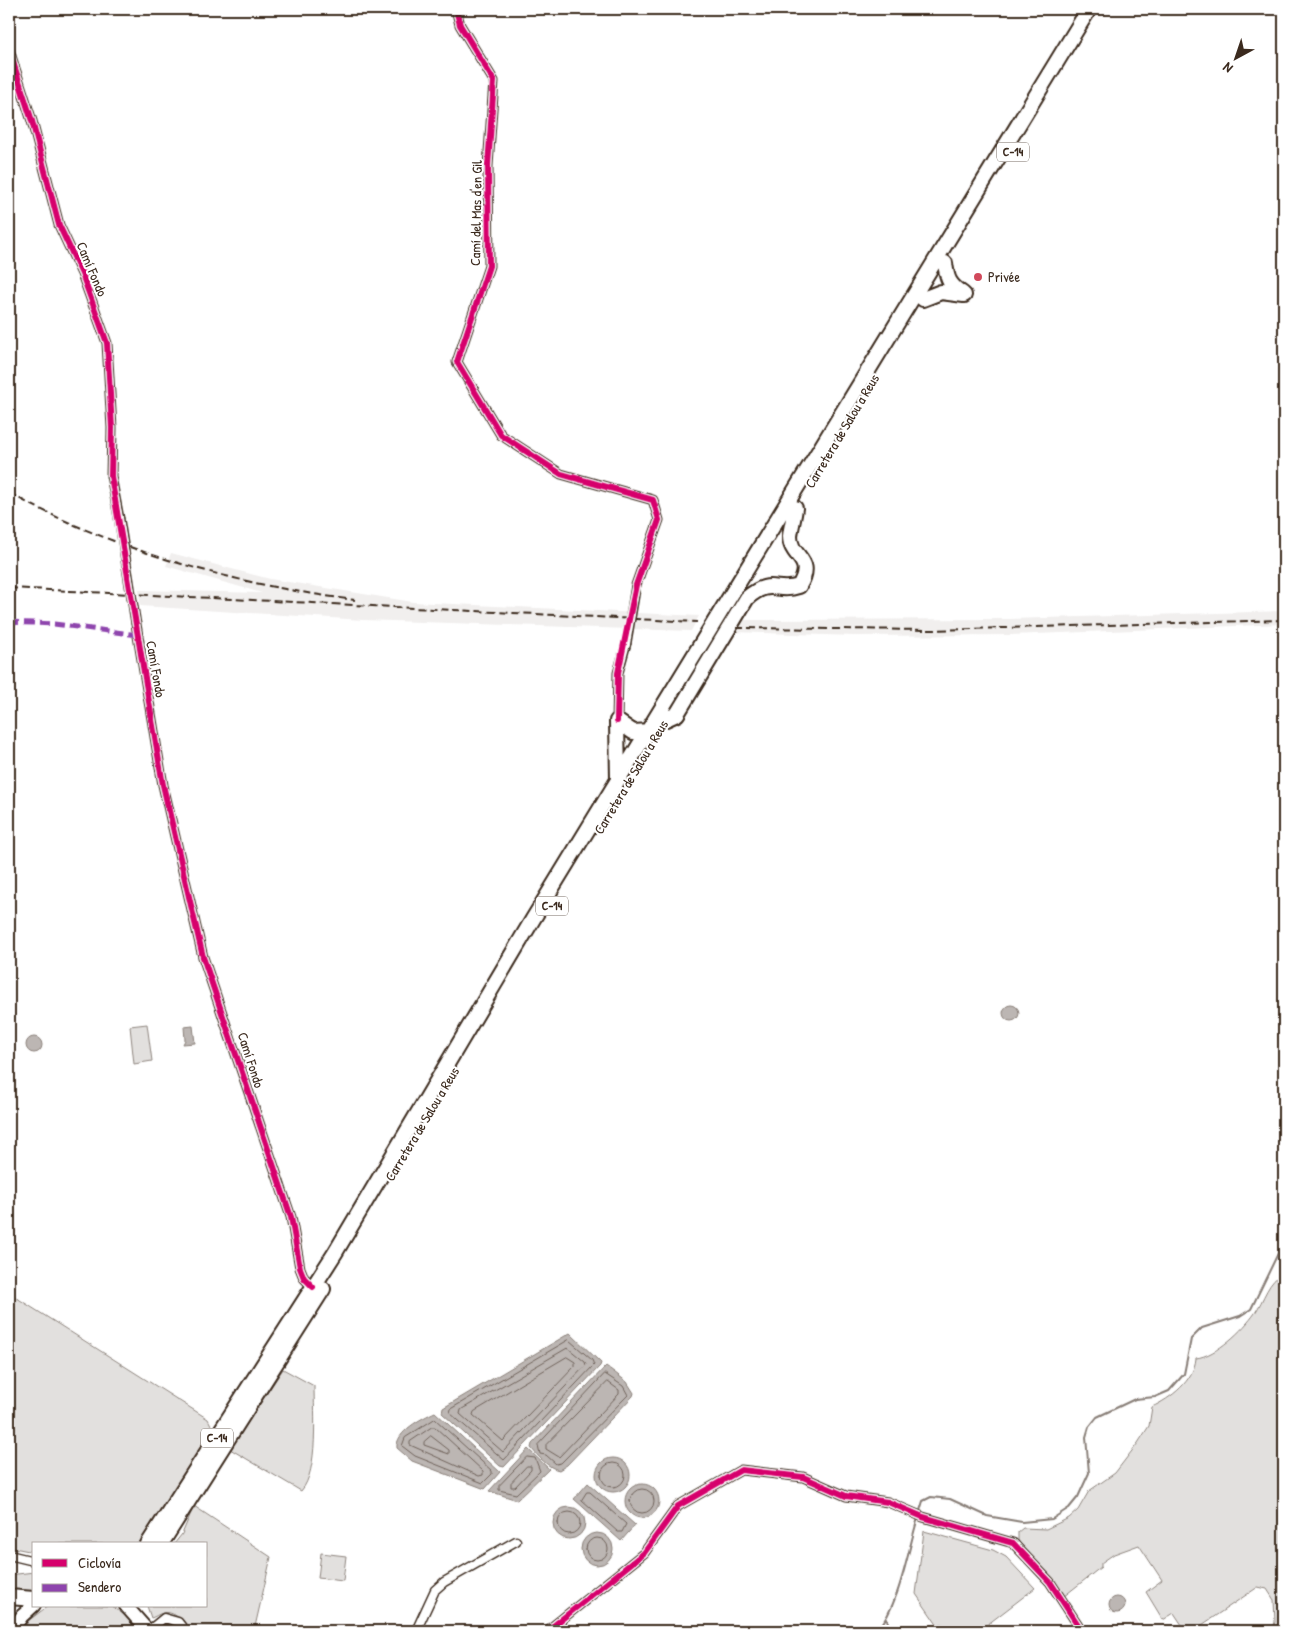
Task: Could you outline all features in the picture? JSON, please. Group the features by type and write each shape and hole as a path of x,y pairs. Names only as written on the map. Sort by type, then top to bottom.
{"highway":[{"name":"C-14","path":"149,1542 313,1287 618,781 1089,9"},
{"name":"Carretera de Salou a Reus","path":"162,1542 343,1257 541,924 1100,9"},
{"path":"923,298 941,292 964,295 950,285 946,278 945,262"},
{"path":"666,720 677,714 747,598 759,588 774,585 788,590 799,586 806,575 806,566 794,549 790,537 795,508"},
{"path":"618,721 633,732 650,731"},
{"path":"618,721 618,781"},
{"path":"9,1597 32,1599"},
{"path":"9,1628 16,1631"}],"main road":[{"path":"11,1631 22,1616 32,1607"},
{"path":"136,1611 148,1631"}],"street":[{"name":"Camí del Mas d'en Gil","path":"456,9 460,25 494,81 488,166 490,266 457,362 501,435 561,474 653,500 659,520 636,585 626,644 618,673 618,721"},
{"name":"Camí Fondo","path":"9,50 16,78 32,121 59,225 82,274 107,343 112,428 111,476 163,785 204,957 291,1216 300,1268 304,1278 313,1287"},
{"path":"547,1631 644,1553 678,1506 741,1470 803,1477 846,1496 888,1502 923,1516 1013,1543 1050,1582 1082,1631"},
{"path":"416,1631 435,1590 444,1582 516,1541"},
{"path":"9,1555 32,1561"},
{"path":"148,1631 164,1618 178,1622 185,1631"}],"shaded area":[{"path":"171,553 270,579 413,602 699,616 691,631 363,620 140,606 139,590 262,593 166,566"},
{"path":"1284,611 1284,624 1011,635 855,636 734,632 741,620 1010,619"},
{"path":"147,1024 152,1061 134,1064 130,1026"},
{"path":"1284,1273 1284,1631 1272,1631 1275,1622 1274,1600 1267,1589 1258,1587 1193,1631 1186,1631 1174,1613 1163,1620 1146,1592 1162,1580 1139,1545 1114,1554 1101,1563 1101,1567 1063,1597 1023,1548 1018,1540 1018,1532 1023,1528 1046,1529 1069,1518 1078,1510 1089,1491 1115,1473 1138,1443 1149,1426 1152,1407 1167,1399 1180,1388 1191,1374 1196,1358 1221,1347 1244,1326 1255,1313 1270,1285"},
{"path":"9,1293 208,1419 213,1429 147,1534 139,1542 32,1542 32,1552 9,1547"},
{"path":"283,1369 314,1386 315,1425 313,1456 307,1482 301,1491 230,1449"},
{"path":"194,1506 271,1557 254,1631 188,1631 184,1624 171,1613 163,1613 151,1618 148,1608 208,1608 208,1542 176,1542 182,1534"},
{"path":"924,1531 993,1550 1006,1557 1035,1588 979,1631 952,1631 947,1625 941,1624 938,1626 916,1594"},
{"path":"321,1553 346,1556 343,1581 318,1578"},
{"path":"32,1572 32,1593 9,1593 9,1575"},
{"path":"45,1608 115,1608 131,1620 139,1631 36,1631 26,1626 28,1621"}],"water":[{"path":"1011,1005 1019,1013 1011,1021 1003,1013"},
{"path":"193,1026 195,1043 183,1044 185,1040 184,1027"},
{"path":"34,1037 40,1039 42,1045 40,1051 34,1053 28,1051 26,1045 28,1039"},
{"path":"570,1333 601,1363 600,1366 504,1467 500,1466 442,1413 443,1408"},
{"path":"606,1366 627,1382 634,1393 633,1396 567,1465 559,1470 551,1467 531,1448 532,1444"},
{"path":"435,1412 500,1472 485,1489 412,1461 397,1448 400,1436 410,1426"},
{"path":"528,1449 549,1469 517,1500 489,1491"},
{"path":"613,1458 625,1463 630,1475 625,1487 613,1492 601,1487 596,1475 601,1463"},
{"path":"588,1483 635,1525 621,1541 574,1499"},
{"path":"642,1484 654,1489 659,1501 654,1513 642,1518 630,1513 625,1501 630,1489"},
{"path":"569,1507 575,1508 580,1512 584,1517 584,1529 580,1534 575,1538 569,1539 563,1538 558,1534 554,1529 553,1523 554,1517 558,1512 563,1508"},
{"path":"597,1533 603,1534 608,1538 612,1543 612,1555 608,1560 603,1564 597,1565 591,1564 586,1560 582,1555 581,1549 582,1543 586,1538 591,1534"},
{"path":"1117,1597 1123,1599 1125,1605 1123,1611 1117,1613 1111,1611 1109,1605 1111,1599"}],"waterway":[{"path":"919,1514 923,1501 931,1497 950,1499 987,1516 1022,1522 1052,1519 1069,1508 1078,1497 1089,1473 1086,1437 1089,1427 1097,1417 1135,1399 1155,1397 1169,1391 1184,1374 1191,1339 1202,1328 1240,1316 1251,1309 1284,1241"},
{"path":"877,1631 892,1607 918,1518"},
{"path":"887,1619 890,1631"}],"railway":[{"path":"9,493 91,532 177,563 265,585 355,600"},
{"path":"9,588 697,622"},
{"path":"736,628 934,630 1284,620"}],"marked path":[{"path":"9,622 54,624 138,635"}],"cycle path":[{"path":"456,9 460,25 494,81 488,166 489,266 457,362 501,435 561,474 653,500 659,520 636,585 618,673 617,721"},
{"path":"9,50 32,121 59,225 82,274 107,343 112,428 111,476 163,785 203,957 291,1217 300,1268 304,1278 313,1287"},
{"path":"547,1631 644,1553 678,1506 741,1470 803,1477 846,1496 888,1502 923,1517 1013,1543 1050,1582 1082,1631"}],"place":[{"name":"Privée","path":"978,277"}]}
